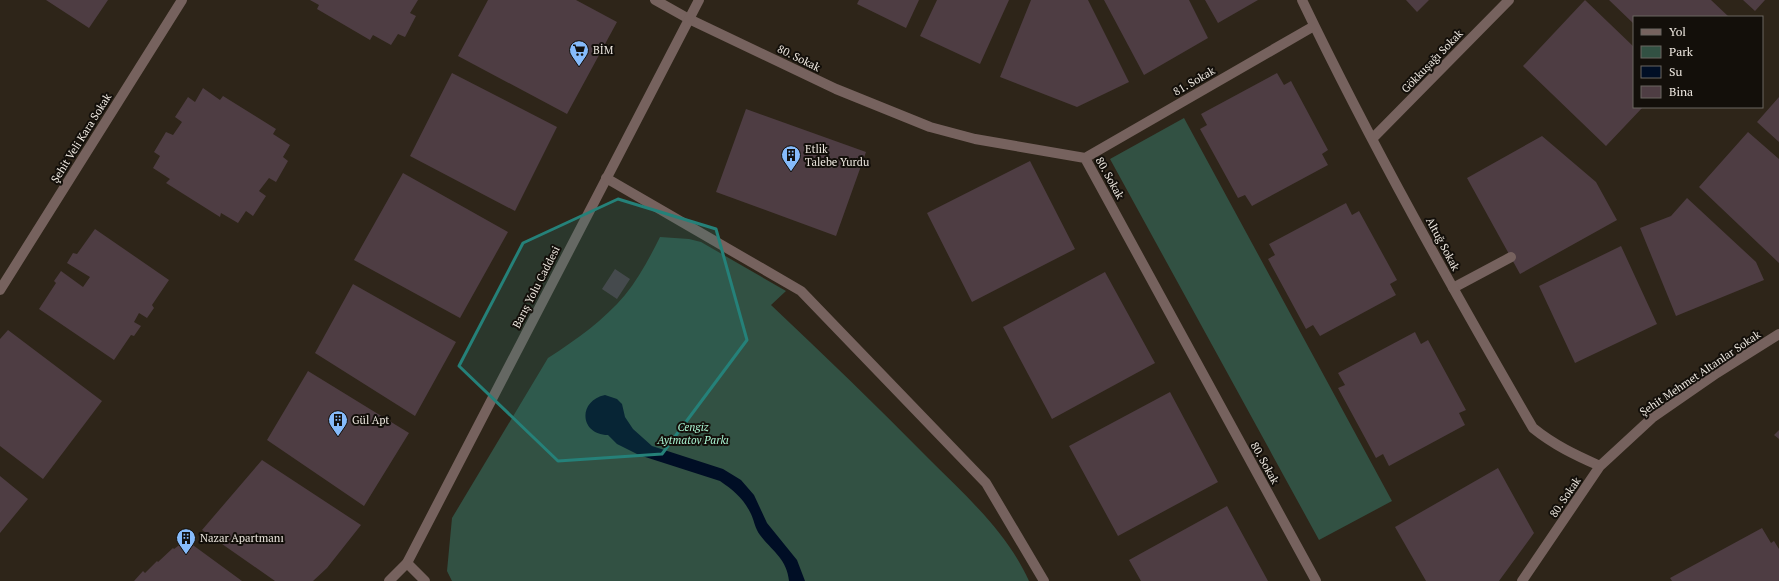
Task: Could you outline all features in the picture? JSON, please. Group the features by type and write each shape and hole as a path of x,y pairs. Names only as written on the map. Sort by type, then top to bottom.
{"street":[{"name":"Şehit Veli Kara Sokak","path":"0,290 182,0"},
{"name":"80. Sokak","path":"655,0 690,19 836,89 930,127 975,139 1085,158 1316,581"},
{"name":"Barış Yolu Caddesi","path":"389,581 407,562 699,0"},
{"name":"Altuğ Sokak","path":"1302,0 1372,139 1453,288 1533,428 1549,441 1570,453 1600,466"},
{"name":"Gökkuşağı Sokak","path":"1372,139 1509,0"},
{"name":"81. Sokak","path":"1085,158 1314,26"},
{"path":"606,178 801,291 986,484 1044,581"},
{"path":"1453,288 1511,257"},
{"name":"Şehit Mehmet Altanlar Sokak","path":"1600,466 1652,418 1779,334"},
{"name":"80. Sokak","path":"1522,581 1600,466"},
{"path":"407,562 425,581"}],"highlighted area":[{"path":"618,199 716,229 747,340 662,454 558,461 459,366 523,243"}],"green space":[{"path":"1184,118 1392,501 1319,540 1110,159"},
{"name":"Cengiz Aytmatov Parkı","path":"660,237 689,239 701,242 786,291 771,305 870,400 970,500 1009,546 1029,581 452,581 447,571 452,518 548,358 589,329 617,304 640,274"}],"water":[{"path":"605,395 617,399 622,404 625,417 633,429 652,446 723,469 741,480 754,495 767,523 797,560 805,581 789,581 788,573 782,561 758,533 747,507 725,484 720,481 639,455 617,444 608,435 599,434 592,430 587,424 586,410 596,398"}],"building":[{"path":"46,0 108,0 89,28"},
{"path":"310,0 418,0 410,13 416,16 405,37 398,34 391,45 373,35 370,40 317,9 319,5"},
{"path":"488,0 576,0 617,22 567,114 458,56"},
{"path":"859,0 919,0 906,28 857,4"},
{"path":"937,0 1009,0 980,64 920,36"},
{"path":"1031,0 1088,0 1129,82 1077,107 1000,77"},
{"path":"1104,0 1189,0 1208,38 1144,75"},
{"path":"1205,0 1258,0 1218,23"},
{"path":"1406,0 1429,0 1417,12"},
{"path":"1585,0 1633,46 1633,108 1642,108 1606,146 1523,66"},
{"path":"1609,0 1711,0 1728,16 1633,16 1633,23"},
{"path":"1743,0 1765,0 1755,11"},
{"path":"452,73 557,127 515,211 410,156"},
{"path":"1277,73 1284,85 1291,81 1328,150 1322,154 1328,165 1252,206 1245,195 1238,198 1200,129 1207,125 1201,114"},
{"path":"203,88 220,100 223,96 276,129 273,134 290,145 283,157 288,161 276,182 269,178 259,191 266,196 253,216 246,211 238,223 221,213 220,217 166,183 170,179 153,168 160,156 154,152 166,132 173,135 182,122 175,117 188,97 195,102"},
{"path":"1779,97 1779,142 1757,122"},
{"name":"Etlik Talebe Yurdu","path":"746,109 866,152 836,236 716,192"},
{"path":"1748,132 1779,159 1779,263 1699,187"},
{"path":"1542,136 1596,182 1617,220 1520,274 1467,178"},
{"path":"1030,161 1075,249 972,302 927,213"},
{"path":"403,173 508,232 460,318 354,260"},
{"path":"1687,198 1756,262 1764,280 1676,316 1640,228 1671,216"},
{"path":"1346,203 1352,215 1359,211 1397,280 1390,284 1396,295 1320,336 1313,325 1306,329 1268,259 1275,255 1269,244"},
{"path":"95,229 169,280 152,305 154,308 147,318 139,313 134,322 141,326 134,336 131,335 114,360 39,309 56,283 54,281 61,271 83,287 90,277 67,263 73,253 77,254"},
{"path":"1621,246 1657,324 1575,363 1539,286"},
{"path":"615,269 630,279 617,299 602,289"},
{"path":"1105,272 1155,363 1052,419 1003,327"},
{"path":"353,284 456,342 415,416 315,353"},
{"path":"8,330 102,401 43,479 0,446 0,339"},
{"path":"1415,332 1421,344 1428,340 1466,410 1459,413 1465,425 1389,466 1383,454 1376,458 1338,388 1345,385 1338,373"},
{"name":"Gül Apt","path":"308,371 409,433 364,506 267,440"},
{"path":"1170,392 1218,482 1118,536 1069,446"},
{"path":"1779,430 1779,439 1774,435"},
{"path":"262,460 361,525 327,568 313,581 275,581 202,530"},
{"path":"1498,468 1534,533 1499,581 1426,581 1395,527"},
{"path":"0,476 28,499 0,533"},
{"path":"1227,506 1268,581 1141,581 1129,560"},
{"path":"1762,528 1771,543 1774,541 1779,549 1779,581 1672,581 1670,578"},
{"name":"Nazar Apartmanı","path":"186,540 242,581 134,581 143,571 145,573 173,548 174,549"}],"place":[{"name":"BİM","path":"579,67"},
{"name":"Etlik Talebe Yurdu","path":"791,172"},
{"name":"Gül Apt","path":"338,437"},
{"name":"Nazar Apartmanı","path":"186,555"}]}
